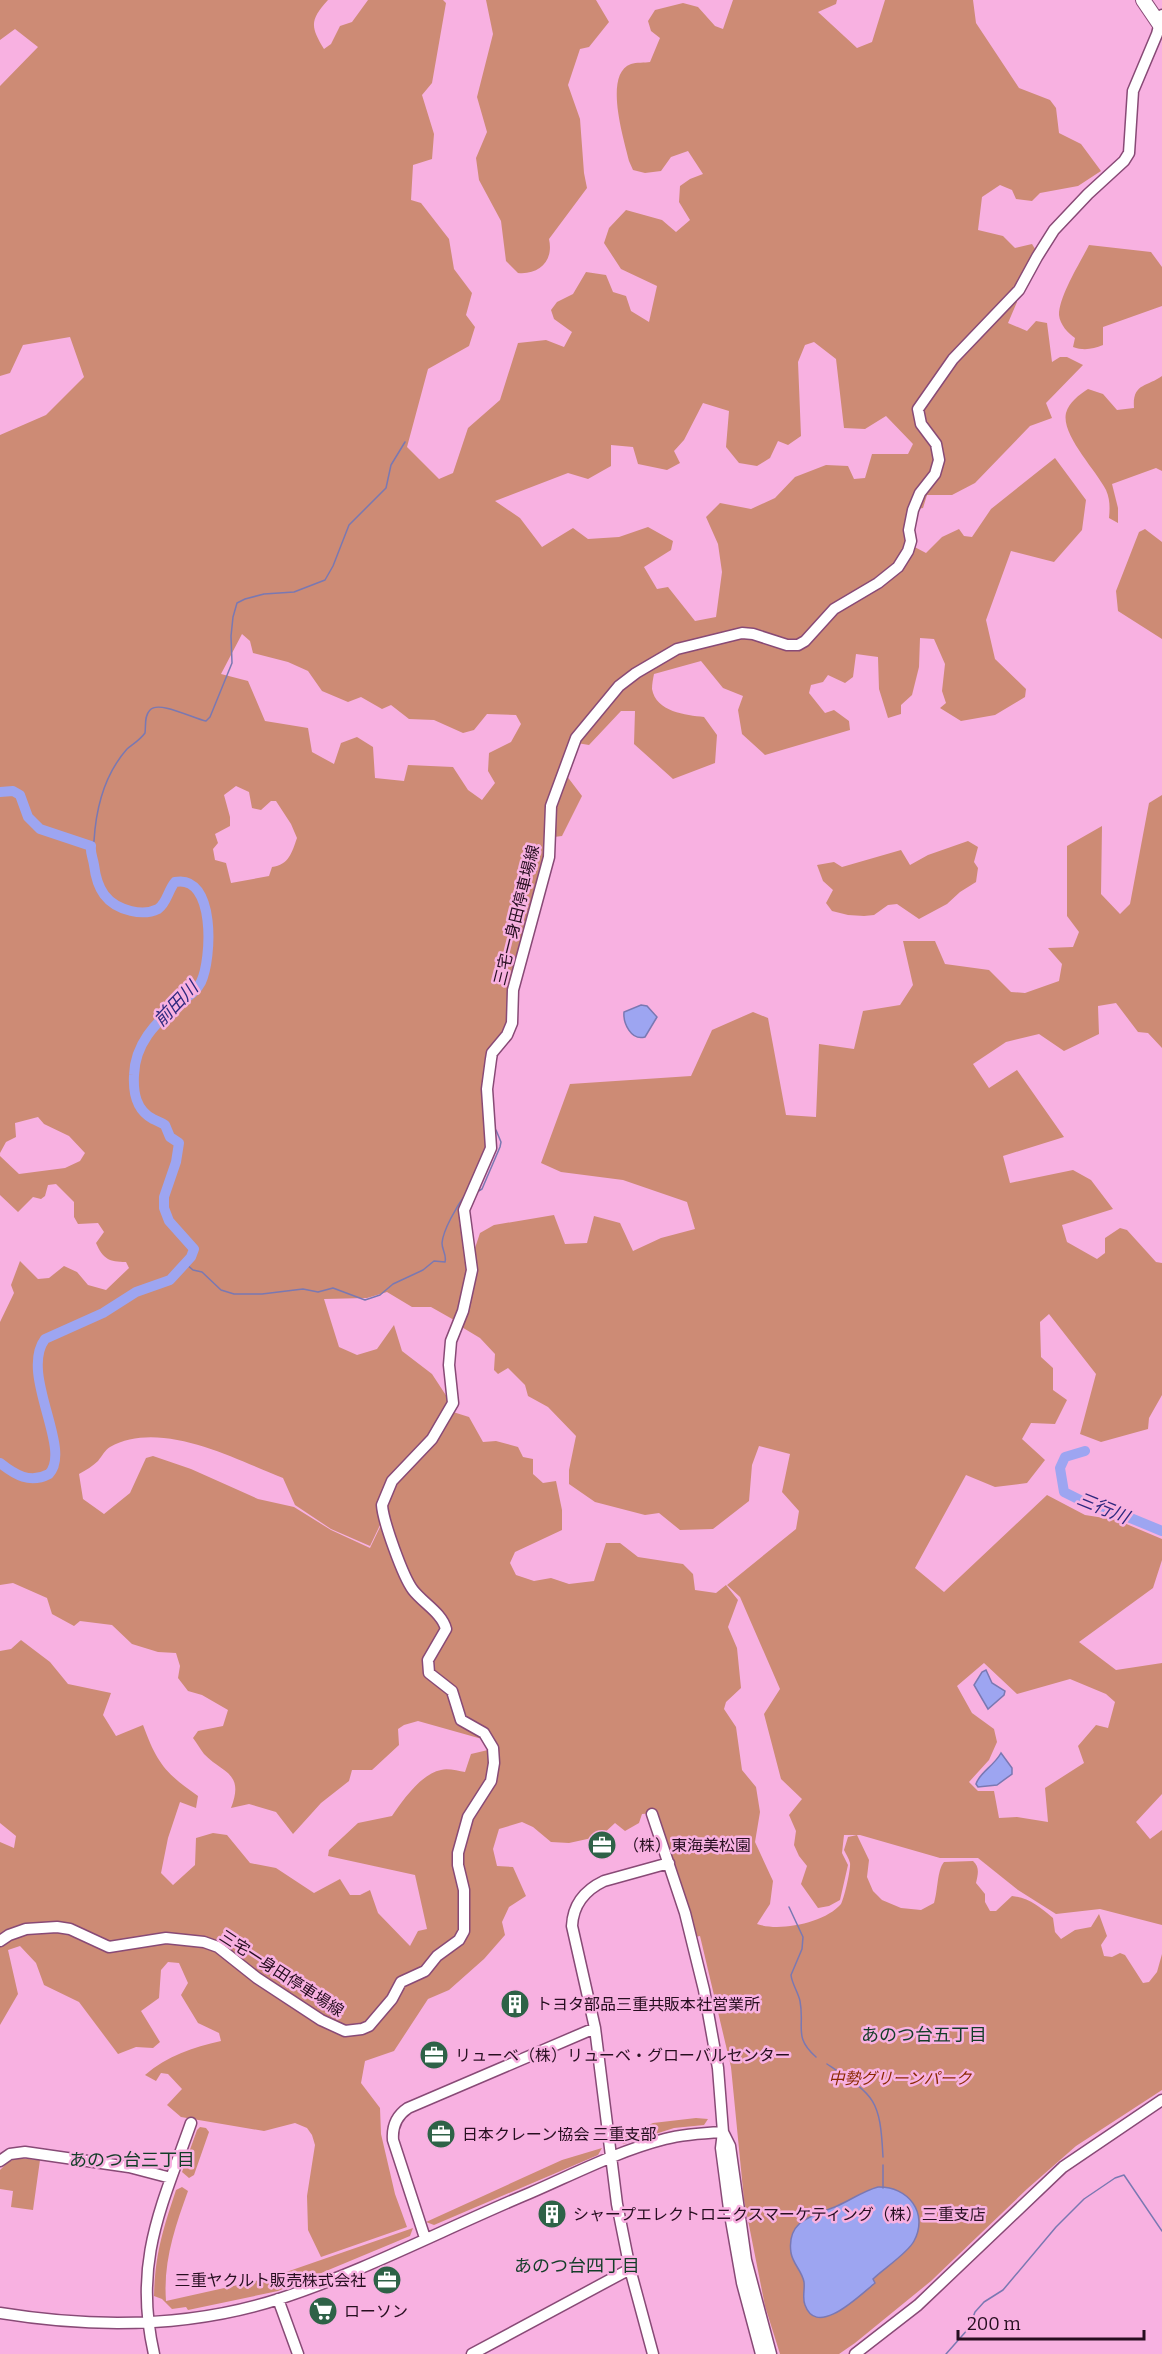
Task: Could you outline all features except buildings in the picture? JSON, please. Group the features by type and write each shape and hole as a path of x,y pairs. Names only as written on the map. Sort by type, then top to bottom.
{"highway":[{"path":"1143,0 1161,22"}],"main road":[{"name":"三宅一身田停車場線","path":"0,1941 26,1929 57,1927 70,1929 109,1947 166,1938 204,1942 218,1947 263,1982 321,2020 345,2031 369,2026 392,1999 401,1982 425,1971 437,1956 450,1948 462,1936 464,1890 458,1865 458,1853 468,1817 491,1781 494,1763 493,1748 481,1730 461,1720 452,1691 429,1673 428,1660 446,1629 444,1622 413,1590 405,1578 382,1505 392,1481 432,1439 453,1403 449,1365 451,1341 463,1311 472,1270 464,1210 491,1148 487,1089 492,1053 510,1030 512,1023 513,990 546,869 550,844 551,806 561,775 580,730 614,692 636,673 685,645 734,634 753,634 787,645 798,645 805,641 829,613 878,584 903,563 911,541 909,530 913,510 920,493 935,474 939,460 936,444 921,424 918,416 920,405 953,358 1019,290 1054,230 1124,161 1129,153 1132,91 1161,22"},
{"path":"652,1814 688,1923 704,1990 716,2056 723,2132 721,2148 729,2209 742,2283 760,2354"},
{"path":"653,2354 630,2269 617,2204 595,2028 573,1936 572,1921 586,1893 599,1884 669,1863"},
{"path":"425,2238 393,2140 393,2127 398,2117 408,2108 595,2028"},
{"path":"855,2354 918,2305 1063,2167 1162,2100"},
{"path":"154,2354 147,2323 145,2284 151,2240 191,2123"},
{"path":"0,2313 67,2322 147,2323 191,2318 278,2299 359,2267 611,2159 663,2140 694,2133 723,2132"},
{"path":"723,2132 730,2146 746,2260 771,2354"},
{"path":"0,2161 10,2154 25,2152 129,2167 171,2178"},
{"path":"472,2354 630,2269"},
{"path":"278,2299 298,2354"}],"green space":[{"name":"中勢グリーンパーク","path":"0,0 328,0 314,23 314,29 324,49 331,44 340,26 352,22 368,0 443,0 446,3 432,83 422,95 434,134 432,159 413,165 411,200 421,203 449,239 454,269 472,293 466,315 475,327 469,346 428,369 407,447 439,479 453,473 468,428 500,400 518,343 546,340 564,347 572,332 554,319 551,310 557,302 573,294 586,272 606,275 613,292 626,296 631,311 649,322 657,286 621,269 604,243 609,228 626,210 662,220 676,232 690,220 679,202 680,186 703,174 688,151 671,157 661,171 645,173 633,170 629,161 620,123 618,80 623,70 631,64 650,62 660,38 651,31 648,21 655,10 683,3 698,7 715,26 723,29 733,0 837,0 836,4 818,12 857,48 872,42 885,0 973,0 976,23 1019,88 1050,100 1056,108 1059,133 1081,144 1101,171 1078,186 1040,193 1032,201 1016,199 1012,190 1000,185 982,197 978,230 1003,236 1015,248 1032,244 1037,252 1013,293 1017,302 1008,323 1027,331 1036,321 1047,323 1052,362 1060,357 1067,357 1083,365 1046,403 1052,418 1030,426 975,483 952,495 927,495 923,508 911,510 907,543 926,553 942,537 959,529 964,536 972,537 991,509 1055,458 1086,500 1082,530 1054,562 1011,551 986,620 995,659 1026,689 1025,697 995,715 961,721 940,708 946,703 942,691 945,664 934,639 920,638 919,667 912,695 901,705 901,714 888,718 879,689 878,657 856,654 853,677 845,683 828,675 823,682 811,685 809,693 825,713 834,710 849,721 850,730 765,755 742,734 738,710 743,696 723,688 701,661 654,674 652,689 659,703 665,707 673,711 704,717 717,735 715,763 673,779 634,744 635,711 621,711 589,745 571,742 560,767 582,796 562,836 546,838 544,863 506,1032 489,1054 482,1079 486,1143 482,1161 461,1201 459,1220 469,1274 463,1302 454,1320 431,1307 412,1307 387,1292 367,1298 324,1299 339,1347 357,1355 377,1349 394,1325 402,1351 432,1374 449,1400 436,1427 379,1501 380,1525 370,1546 331,1529 295,1505 283,1478 220,1452 174,1439 152,1437 130,1440 110,1447 96,1463 79,1474 83,1499 104,1514 130,1493 146,1458 153,1456 191,1469 258,1499 294,1507 331,1530 370,1548 381,1525 391,1488 453,1412 469,1417 483,1442 496,1441 518,1447 523,1457 533,1459 533,1474 543,1483 556,1481 562,1510 562,1530 515,1552 510,1563 516,1575 534,1581 551,1578 569,1584 594,1581 606,1543 620,1543 638,1557 683,1564 693,1574 695,1590 716,1593 726,1585 738,1600 728,1627 737,1648 741,1688 726,1702 724,1709 736,1727 742,1770 756,1787 760,1812 755,1842 773,1881 770,1904 757,1924 777,1927 801,1924 834,1911 841,1904 848,1877 850,1863 844,1850 848,1837 857,1835 869,1860 867,1877 873,1891 882,1900 901,1908 921,1910 934,1903 940,1870 944,1862 973,1861 978,1868 976,1883 985,1894 985,1902 990,1911 996,1911 1012,1896 1024,1899 1053,1918 1055,1932 1061,1939 1075,1930 1091,1927 1099,1914 1107,1936 1101,1945 1104,1956 1112,1957 1120,1953 1125,1955 1143,1983 1149,1982 1157,1972 1162,1954 1162,2090 1076,2146 1027,2189 931,2281 839,2354 780,2354 765,2306 744,2200 731,2067 700,1936 695,1937 654,1813 642,1814 639,1823 625,1831 615,1823 601,1836 569,1843 551,1842 533,1827 522,1822 499,1829 493,1849 497,1866 513,1867 526,1896 509,1907 502,1922 505,1935 484,1959 449,1990 428,1999 394,2051 365,2061 361,2083 380,2108 381,2134 395,2194 407,2227 321,2257 308,2230 307,2196 315,2145 307,2128 295,2123 264,2131 181,2117 167,2105 182,2089 168,2074 161,2073 156,2081 145,2075 181,2053 221,2041 219,2033 198,2023 181,1995 188,1983 179,1963 168,1962 161,1970 159,1998 141,2011 160,2042 153,2048 136,2047 118,2054 79,2002 44,1985 36,1963 20,1946 8,1950 18,1994 0,2025 0,1842 14,1848 16,1836 0,1823 0,1651 11,1649 21,1640 50,1662 68,1684 111,1693 103,1715 116,1736 143,1725 163,1766 177,1781 198,1796 196,1808 180,1802 168,1838 161,1873 173,1885 195,1865 196,1838 213,1833 227,1835 250,1863 276,1868 314,1893 340,1879 350,1895 360,1895 370,1890 378,1913 410,1946 418,1931 427,1929 415,1875 328,1856 329,1850 358,1823 392,1816 413,1789 427,1776 444,1769 465,1772 471,1754 488,1750 482,1739 418,1721 404,1725 398,1729 399,1745 372,1770 352,1770 349,1781 321,1803 293,1834 276,1812 249,1804 231,1808 235,1796 233,1780 204,1754 193,1738 198,1731 223,1726 228,1710 202,1695 188,1691 178,1678 180,1666 176,1653 158,1652 132,1644 112,1625 80,1621 74,1626 52,1614 47,1598 13,1583 0,1585 0,1322 14,1293 11,1285 20,1261 38,1279 49,1278 64,1266 77,1272 88,1285 106,1290 129,1268 126,1262 111,1260 101,1253 96,1243 104,1232 98,1223 78,1224 74,1217 74,1202 56,1184 48,1185 45,1196 41,1199 33,1197 18,1212 0,1195 0,1156 19,1174 65,1168 80,1161 85,1153 69,1136 44,1124 38,1117 15,1123 16,1137 6,1142 0,1153 0,435 46,415 84,377 70,337 23,345 10,373 0,376 0,86 38,47 15,29 0,40","holes":["814,342 836,359 844,428 865,429 886,416 913,444 908,454 872,454 865,478 854,479 848,466 826,465 795,477 775,498 751,509 720,503 706,517 718,544 722,572 716,617 695,621 668,587 657,589 644,567 671,550 673,541 648,527 619,537 588,539 573,528 542,547 520,518 495,501 568,473 588,479 611,466 611,445 633,447 638,464 667,470 680,463 674,451 684,440 703,403 729,411 726,447 739,463 757,466 770,458 778,441 788,445 801,436 798,362 805,345","242,634 250,641 253,653 288,662 308,671 322,691 348,702 361,697 382,709 391,705 409,719 434,720 463,733 474,730 487,714 516,715 521,724 511,742 489,753 488,771 495,783 482,800 468,790 453,767 408,765 404,781 375,778 373,747 357,737 341,743 334,764 312,752 308,728 265,721 248,681 221,674","236,786 249,792 252,808 261,810 271,801 276,801 291,824 297,838 293,848 286,861 272,867 269,876 231,883 226,863 215,860 213,849 218,843 215,834 230,826 224,795"]},
{"path":"486,0 596,0 609,22 589,47 580,49 568,85 580,119 587,188 549,239 547,260 538,269 526,273 518,273 506,261 501,221 479,180 476,158 487,132 477,97 493,34"},
{"path":"1089,245 1151,252 1162,267 1162,306 1103,327 1103,345 1085,349 1073,347 1075,338 1065,328 1059,315 1066,289"},
{"path":"1162,376 1162,471 1156,468 1112,484 1118,508 1118,523 1109,518 1106,490 1080,452 1069,431 1066,422 1067,409 1078,396 1088,389 1103,394 1117,410 1134,408 1135,394 1138,390"},
{"path":"1145,529 1162,542 1162,639 1118,611 1116,591 1139,532"},
{"path":"1162,795 1162,1048 1148,1033 1138,1032 1116,1003 1098,1006 1099,1034 1064,1051 1039,1034 1006,1042 973,1064 989,1088 1017,1070 1064,1137 1003,1156 1010,1183 1073,1170 1091,1180 1113,1209 1062,1225 1067,1242 1097,1259 1105,1253 1105,1238 1120,1228 1127,1230 1156,1262 1162,1263 1162,1395 1149,1418 1148,1429 1101,1442 1080,1434 1096,1374 1049,1314 1040,1322 1041,1357 1053,1368 1053,1390 1067,1400 1055,1424 1031,1423 1022,1439 1045,1460 1027,1483 995,1487 966,1475 915,1568 944,1592 1047,1495 1085,1515 1117,1520 1162,1539 1162,1560 1153,1588 1079,1642 1116,1670 1162,1663 1162,1794 1136,1822 1150,1839 1162,1830 1162,1925 1100,1909 1056,1914 1018,1890 978,1858 940,1858 860,1835 844,1835 842,1853 848,1865 840,1900 829,1906 818,1908 801,1884 807,1866 794,1845 796,1831 789,1815 802,1799 781,1779 764,1714 780,1689 740,1597 727,1585 796,1529 799,1511 782,1492 790,1454 759,1446 752,1465 749,1501 713,1529 680,1530 659,1513 645,1515 595,1502 569,1484 569,1470 576,1436 548,1407 528,1396 525,1385 508,1368 498,1374 494,1370 495,1354 480,1338 460,1326 474,1251 480,1233 494,1225 554,1215 565,1244 587,1243 594,1216 620,1223 633,1251 661,1238 695,1229 687,1202 623,1180 561,1172 541,1163 570,1084 691,1076 712,1030 753,1012 768,1018 786,1115 816,1117 819,1044 854,1049 863,1011 900,1005 913,985 903,941 935,941 945,964 989,970 1011,992 1025,993 1059,981 1062,964 1048,948 1073,947 1079,932 1067,916 1067,846 1102,826 1101,894 1120,914 1130,904 1149,803","holes":["984,1663 1017,1694 1070,1679 1106,1694 1115,1702 1108,1728 1096,1725 1078,1746 1084,1763 1045,1788 1048,1822 1017,1817 999,1818 994,1791 978,1791 969,1782 989,1760 997,1742 994,1729 972,1713 957,1686"]},
{"path":"968,841 978,847 974,862 978,868 976,882 947,904 919,919 897,904 888,905 874,915 864,916 832,911 826,903 833,890 823,881 817,865 834,862 842,867 901,850 910,865 928,855"},
{"path":"696,2118 708,2119 704,2125 674,2128 624,2144 616,2140 653,2123"},
{"path":"200,2127 206,2128 209,2132 194,2175 189,2178 182,2172"},
{"path":"602,2148 598,2155 434,2225 426,2222 562,2160"},
{"path":"17,2158 40,2160 33,2210 11,2207 13,2191 0,2189 0,2170 8,2162"},
{"path":"182,2187 188,2191 168,2259 166,2301 269,2278 413,2228 410,2236 278,2291 188,2310 186,2307 172,2309 162,2299 154,2296 155,2281 158,2254 167,2217 176,2190"}],"water":[{"path":"641,1005 647,1006 657,1017 645,1037 640,1038 629,1030 624,1012"},
{"path":"986,1670 992,1683 1005,1691 1004,1695 988,1709 974,1685 982,1672"},
{"path":"1001,1753 1012,1768 1012,1774 997,1785 978,1787 976,1784 978,1780"},
{"path":"878,2187 898,2191 913,2203 919,2221 914,2241 901,2256 873,2279 875,2283 850,2304 829,2316 819,2317 811,2314 804,2302 803,2278 791,2253 793,2233 797,2226 811,2216"}],"waterway":[{"path":"91,846 94,841 99,804 107,781 119,759 145,733 148,712 161,707 206,721 210,717 232,663 231,636 237,603 264,594 294,592 325,580 349,525 386,488 391,465 405,442"},
{"name":"前田川","path":"0,792 13,791 20,795 28,817 40,829 91,846 95,874 100,889 115,905 138,912 155,910 163,903 175,882 188,883 198,891 204,904 208,938 205,971 199,986 162,1019 148,1035 138,1054 134,1075 134,1088 139,1106 147,1115 165,1125 170,1137 179,1143 176,1162 164,1197 164,1208 169,1221 194,1249 191,1257 170,1280 136,1292 103,1313 45,1339 39,1354 38,1371 55,1447 55,1462 49,1474 35,1478 23,1477 0,1463"},
{"path":"477,1192 482,1189 500,1147 501,1142 496,1130"},
{"path":"186,1264 193,1270 202,1272 221,1290 234,1294 262,1294 303,1289 318,1292 333,1288 365,1300 380,1295 393,1284 423,1270 434,1261 445,1262 443,1238 451,1218 465,1195"},
{"name":"三行川","path":"1085,1451 1065,1457 1060,1468 1064,1492 1098,1509 1123,1515 1162,1531"},
{"path":"789,1907 803,1937 802,1949 791,1975 800,2001 802,2037 804,2043 816,2057"},
{"path":"827,2064 856,2084 872,2100 880,2122 883,2157"},
{"path":"883,2165 883,2188"},
{"path":"946,2354 969,2328 975,2312 984,2302 1003,2290 1056,2227 1084,2199 1115,2178 1124,2175 1162,2231"}],"place":[{"name":"（株）東海美松園","path":"602,1845"},
{"name":"トヨタ部品三重共販本社営業所","path":"515,2004"},
{"name":"リューベ（株）リューベ・グローバルセンター","path":"434,2055"},
{"name":"日本クレーン協会 三重支部","path":"441,2134"},
{"name":"シャープエレクトロニクスマーケティング（株）三重支店","path":"552,2214"},
{"name":"三重ヤクルト販売株式会社","path":"387,2280"},
{"name":"ローソン","path":"323,2311"}],"district":[{"name":"あのつ台五丁目","path":"924,2035"},
{"name":"あのつ台三丁目","path":"132,2160"},
{"name":"あのつ台四丁目","path":"577,2266"}]}
